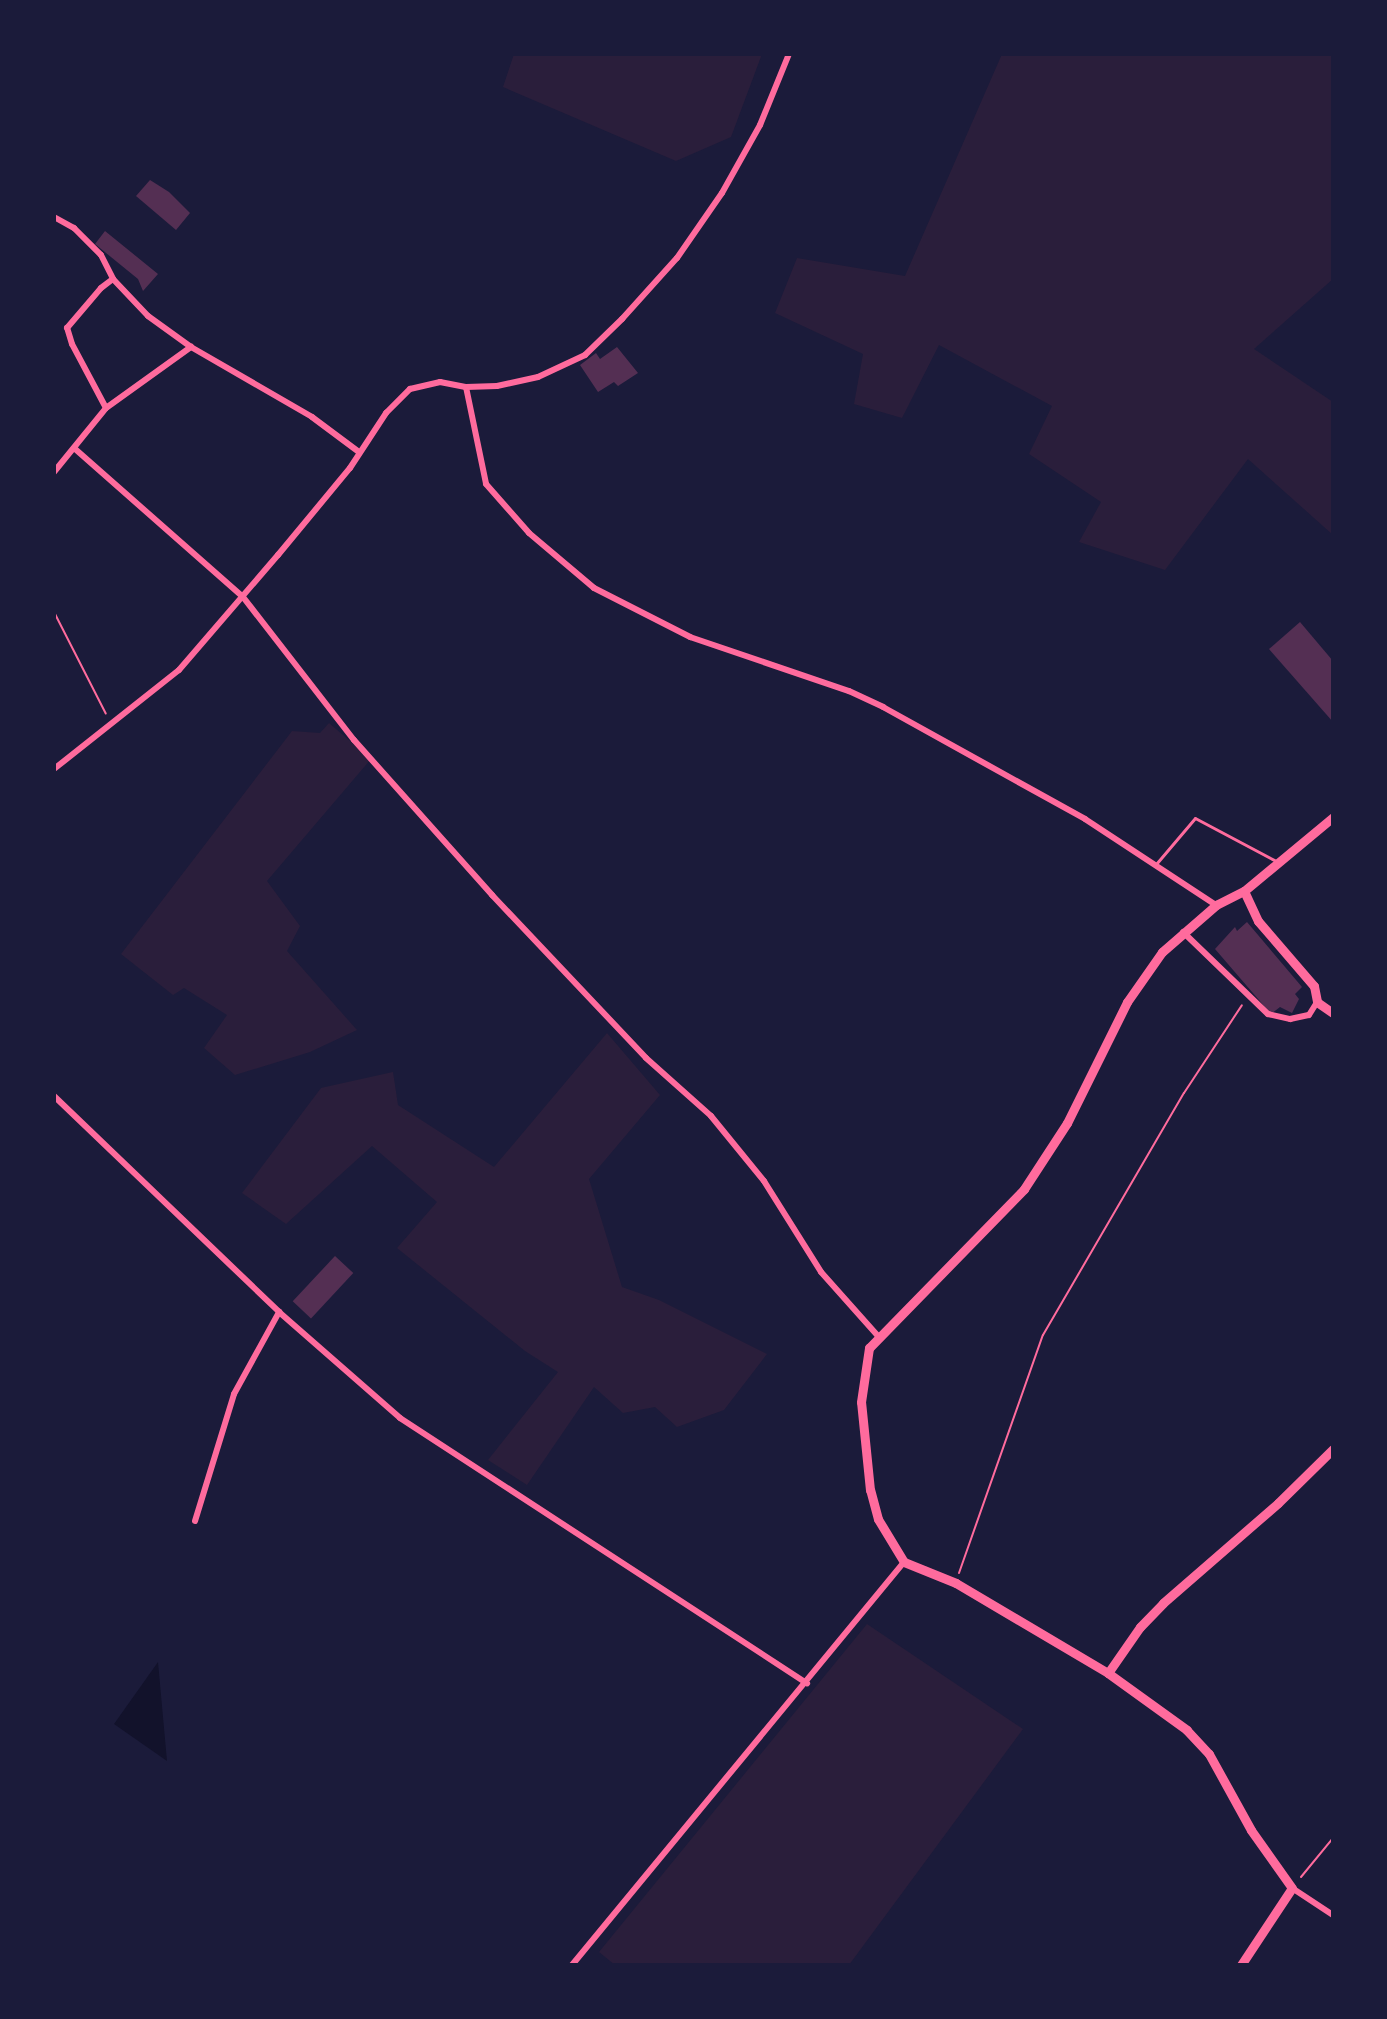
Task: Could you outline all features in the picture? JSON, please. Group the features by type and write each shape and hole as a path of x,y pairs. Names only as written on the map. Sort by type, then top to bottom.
{"main road":[{"path":"1241,1965 1292,1888 1251,1830 1200,1742 1108,1673 956,1583 904,1562 878,1519 865,1457 861,1402 869,1348 1024,1189 1067,1123 1127,1002 1162,952 1216,905 1244,891 1333,817"},
{"path":"1244,891 1258,921 1314,986 1317,1002 1333,1013"},
{"path":"1108,1673 1140,1627 1163,1603 1278,1503 1333,1449"}],"street":[{"path":"54,769 179,670 243,597 359,452 386,413 410,389 440,382 466,387 497,386 538,377 585,355 677,258 722,193 760,125 789,54"},
{"path":"54,217 74,228 101,255 113,279 148,316 191,347 312,417 359,452"},
{"path":"106,408 72,344 67,328 101,288 113,279"},
{"path":"54,472 106,408 191,347"},
{"path":"466,387 486,484 529,533 594,588 690,637 834,686 883,707 1085,819 1216,905"},
{"path":"74,448 243,597 354,740 492,895 646,1058 711,1116 764,1181 821,1272 879,1337"},
{"path":"1183,932 1268,1014 1290,1019 1309,1015 1317,1002"},
{"path":"54,1096 279,1312 400,1418 807,1683"},
{"path":"195,1521 234,1394 279,1312"},
{"path":"572,1965 904,1562"},
{"path":"1292,1888 1333,1915"}],"lane":[{"path":"1155,865 1195,818 1280,862"}],"path":[{"path":"54,612 110,723"},
{"path":"956,1583 1043,1335 1184,1093 1247,997"},
{"path":"1292,1888 1333,1838"}],"shaded area":[{"path":"514,54 762,54 731,137 676,161 503,87"},
{"path":"1002,54 1333,54 1333,279 1254,349 1333,402 1333,535 1248,459 1165,570 1079,542 1101,502 1029,454 1052,406 939,345 902,418 854,404 863,354 775,313 797,258 905,276"},
{"path":"329,723 371,759 267,881 300,926 287,951 357,1030 310,1052 235,1075 204,1048 227,1015 184,988 173,995 121,954 292,731 320,733"},
{"path":"607,1033 660,1095 589,1179 622,1287 659,1300 767,1354 724,1410 677,1427 655,1407 623,1413 594,1387 527,1485 488,1460 558,1372 525,1351 397,1248 437,1202 372,1146 286,1224 242,1193 321,1088 393,1072 398,1105 494,1167"},
{"path":"867,1624 1023,1729 849,1965 615,1965 599,1952"},
{"path":"158,1662 167,1761 114,1724"}],"building":[{"path":"150,180 169,192 190,213 176,230 136,196"},
{"path":"105,231 158,274 143,291 138,279 95,244"},
{"path":"617,347 638,373 618,386 614,382 598,392 580,365 596,353 600,359"},
{"path":"1300,622 1333,661 1333,722 1269,649"},
{"path":"1247,922 1302,987 1295,994 1299,999 1292,1013 1280,1007 1271,1014 1215,949 1235,927 1237,931"},
{"path":"335,1256 353,1273 311,1318 293,1301"}]}
